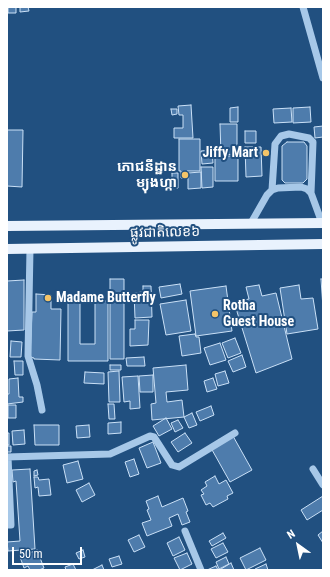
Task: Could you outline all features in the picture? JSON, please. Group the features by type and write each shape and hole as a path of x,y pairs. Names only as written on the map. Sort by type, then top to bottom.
{"main road":[{"name":"ផ្លូវជាតិលេខ៦","path":"7,226 323,223"},
{"name":"ផ្លូវជាតិលេខ៦","path":"7,249 323,244"}],"street":[{"path":"303,7 323,78"},
{"path":"272,190 275,144 281,136 289,134 309,138 313,142 311,193 323,223"},
{"path":"251,223 266,195 272,190 278,188 301,187 307,189 311,193"},
{"path":"30,249 28,356 37,385 42,410"},
{"path":"7,525 10,525 7,457 110,454 150,436 154,437 172,465 179,467 235,433"},
{"path":"313,469 323,485"},
{"path":"185,531 201,570"}],"building":[{"path":"8,7 16,7 16,13 8,13"},
{"path":"20,7 28,7 29,11 20,12"},
{"path":"191,105 193,138 174,138 174,128 183,128 183,115 179,115 178,106"},
{"path":"238,107 238,122 230,122 230,108"},
{"path":"310,107 311,122 293,123 293,108"},
{"path":"291,108 292,122 274,123 273,109"},
{"path":"171,109 177,109 177,114 172,115"},
{"path":"220,124 237,124 237,154 221,155"},
{"path":"323,126 323,137 315,138 314,127"},
{"path":"7,130 23,130 22,187 7,186"},
{"path":"245,131 256,131 256,143 245,143"},
{"path":"179,139 200,139 200,171 187,171 187,178 181,178 181,171 179,171"},
{"path":"287,142 304,142 307,146 307,179 303,183 285,183 282,180 282,146"},
{"path":"245,147 261,147 262,176 246,177"},
{"path":"212,150 213,163 202,164 201,151"},
{"path":"215,156 238,156 238,181 215,181"},
{"path":"201,167 213,167 213,187 202,188"},
{"path":"201,172 201,188 188,189 188,173"},
{"path":"172,173 178,173 178,188 172,189"},
{"path":"110,279 124,279 124,359 110,359"},
{"path":"321,279 323,279 323,308"},
{"path":"24,280 24,330 7,331 7,281"},
{"path":"180,284 182,294 161,298 159,287"},
{"path":"259,285 262,296 276,293 292,359 256,373 234,302 249,299 246,287"},
{"path":"299,285 301,299 313,298 318,329 287,334 280,288"},
{"path":"143,286 151,286 152,317 135,318 134,293 143,292"},
{"path":"226,286 232,331 196,336 190,291"},
{"path":"36,294 51,295 51,309 61,309 60,360 34,359 30,357 32,312 36,312"},
{"path":"186,300 191,331 166,335 160,304"},
{"path":"68,301 80,301 80,344 95,344 95,301 108,301 108,361 68,361"},
{"path":"135,320 149,320 148,345 130,346 130,329 135,329"},
{"path":"195,334 196,337 199,337 201,353 182,356 179,336"},
{"path":"235,338 241,353 228,358 222,343"},
{"path":"11,341 22,342 21,357 10,357"},
{"path":"220,343 226,360 210,365 204,348"},
{"path":"242,355 246,367 233,372 228,361"},
{"path":"144,357 145,366 127,366 126,358"},
{"path":"14,361 23,361 23,375 15,375"},
{"path":"110,365 121,365 121,370 110,370"},
{"path":"186,365 188,390 166,392 167,402 182,400 184,417 152,420 151,404 156,403 153,368"},
{"path":"119,371 120,402 109,402 108,372"},
{"path":"225,371 229,383 218,386 215,374"},
{"path":"85,372 104,373 104,384 84,383"},
{"path":"153,375 153,392 140,392 139,376"},
{"path":"138,376 140,408 130,409 130,401 124,402 122,377"},
{"path":"18,378 19,397 23,397 23,402 7,404 9,379"},
{"path":"213,378 217,389 207,392 204,381"},
{"path":"108,404 114,404 115,419 109,419"},
{"path":"8,405 16,405 16,418 8,418"},
{"path":"211,406 214,415 200,421 196,412"},
{"path":"192,413 197,425 189,428 184,417"},
{"path":"166,418 172,429 159,436 153,426"},
{"path":"178,420 183,428 175,432 171,423"},
{"path":"121,422 121,433 108,434 108,423"},
{"path":"34,425 59,425 59,445 35,445"},
{"path":"89,425 90,437 77,438 76,426"},
{"path":"24,430 25,444 13,445 12,431"},
{"path":"7,433 9,433 9,445 7,445"},
{"path":"185,433 192,443 178,452 171,442"},
{"path":"233,436 252,470 230,482 211,448"},
{"path":"153,442 161,463 147,468 139,448"},
{"path":"7,446 11,446 11,452 7,452"},
{"path":"134,459 139,474 130,477 125,462"},
{"path":"78,461 83,479 67,483 63,465"},
{"path":"30,469 35,549 8,551 7,542 20,541 16,481 13,482 12,470"},
{"path":"37,470 38,475 34,476 34,471"},
{"path":"215,476 219,484 226,480 233,493 227,496 228,499 213,507 210,503 206,505 201,495 204,494 201,490 207,486 205,482"},
{"path":"34,477 38,477 39,480 49,479 51,495 39,496 38,487 35,488"},
{"path":"89,483 95,495 82,502 76,490"},
{"path":"158,496 162,507 183,498 190,522 182,525 178,514 169,518 172,526 147,536 142,523 151,520 147,510 149,509 146,501"},
{"path":"323,496 323,510 307,520 301,510"},
{"path":"323,531 323,543 318,535"},
{"path":"223,533 226,538 212,546 209,541"},
{"path":"139,535 145,547 134,552 128,540"},
{"path":"179,537 185,550 173,556 167,543"},
{"path":"223,543 228,552 216,558 211,549"},
{"path":"260,548 266,560 246,570 240,558"},
{"path":"37,550 44,568 39,570 30,570 28,566 24,568 20,557"},
{"path":"83,550 85,557 79,559 76,553"},
{"path":"187,553 192,564 180,570 174,558"},
{"path":"119,556 122,564 112,567 109,559"},
{"path":"226,557 229,564 219,569 216,562"},
{"path":"231,563 234,570 221,570 221,569"},
{"path":"73,564 76,570 66,570 65,567"},
{"path":"266,564 268,570 255,569"},
{"path":"102,565 104,570 92,570"},
{"path":"216,566 218,570 207,570"}],"place":[{"name":"Jiffy Mart","path":"266,153"},
{"name":"ភោជនីដ្ឋាន ម្យុងហ្កា","path":"185,175"},
{"name":"Madame Butterfly","path":"48,298"},
{"name":"Rotha Guest House","path":"215,314"}]}
